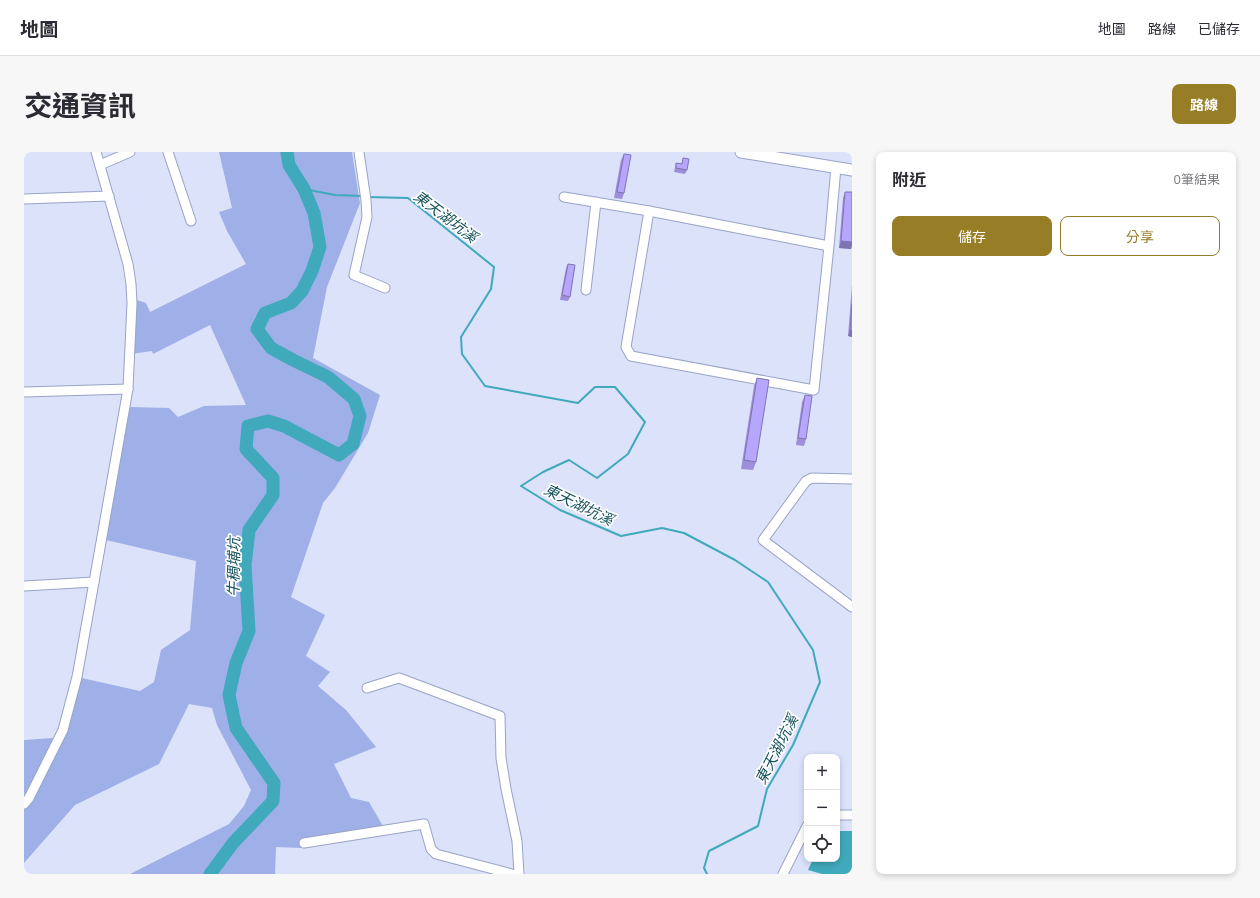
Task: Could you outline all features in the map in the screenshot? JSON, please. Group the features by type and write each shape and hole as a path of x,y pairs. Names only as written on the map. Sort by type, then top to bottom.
{"main road":[{"path":"741,152 852,170"}],"street":[{"path":"24,804 29,798 44,770 63,730 77,677 128,389 132,303 131,284 128,264 96,152"},
{"path":"100,165 130,152"},
{"path":"168,152 191,221"},
{"path":"359,152 367,217 354,275 385,288"},
{"path":"649,211 626,347 631,356 814,390 836,167"},
{"path":"24,200 108,196"},
{"path":"564,197 649,211 829,246"},
{"path":"586,290 596,202"},
{"path":"24,392 128,389"},
{"path":"852,479 812,478 806,481 763,540 852,607"},
{"path":"24,586 94,582"},
{"path":"367,688 399,678 500,716 501,758 518,841 519,874"},
{"path":"840,815 852,815"},
{"path":"304,843 424,824 431,849 436,854 512,874"},
{"path":"782,874 804,832"}],"shaded area":[{"path":"219,152 352,152 360,203 327,287 313,358 380,395 368,433 335,488 323,503 291,597 325,615 306,656 330,672 318,686 346,710 376,747 334,764 351,798 369,802 384,828 303,841 301,848 276,847 275,874 130,874 229,824 244,806 251,790 217,725 212,708 189,704 159,764 75,805 24,863 24,807 37,791 77,677 140,691 154,682 161,650 190,630 196,561 106,540 130,407 169,408 178,417 204,406 246,405 210,325 153,354 152,351 131,354 134,299 146,303 150,312 246,264 227,231 219,212 232,208"},
{"path":"53,738 37,775 24,795 24,740"},
{"path":"840,831 852,831 852,874 822,874 808,870 812,862 840,862"}],"building":[{"path":"624,154 631,155 624,193 617,192"},
{"path":"683,158 689,159 687,170 676,168 676,163 682,164"},
{"path":"845,192 852,192 852,242 841,241"},
{"path":"568,264 575,265 570,297 562,295"},
{"path":"852,304 852,330 850,330"},
{"path":"757,378 769,380 756,462 744,460"},
{"path":"805,395 812,396 806,439 798,438"}],"waterway":[{"name":"牛稠埔坑","path":"210,874 233,843 273,801 274,783 236,728 229,695 236,663 249,631 245,565 249,530 273,495 273,478 246,449 248,426 268,421 284,426 339,455 353,444 360,416 354,399 328,377 271,348 257,329 265,313 291,303 302,291 312,271 320,247 314,213 304,189 289,165 287,152"},
{"name":"東天湖坑溪","path":"304,189 335,195 362,196"},
{"name":"東天湖坑溪","path":"368,197 408,198 494,267 491,289 461,337 462,354 485,386 578,403 595,387 615,387 645,422 628,454 597,478 569,460 543,472 521,486 560,510 621,536 662,528 684,533 735,560 768,582 813,650 820,682 793,745 767,789 758,826 709,851 704,868 707,874"}]}
